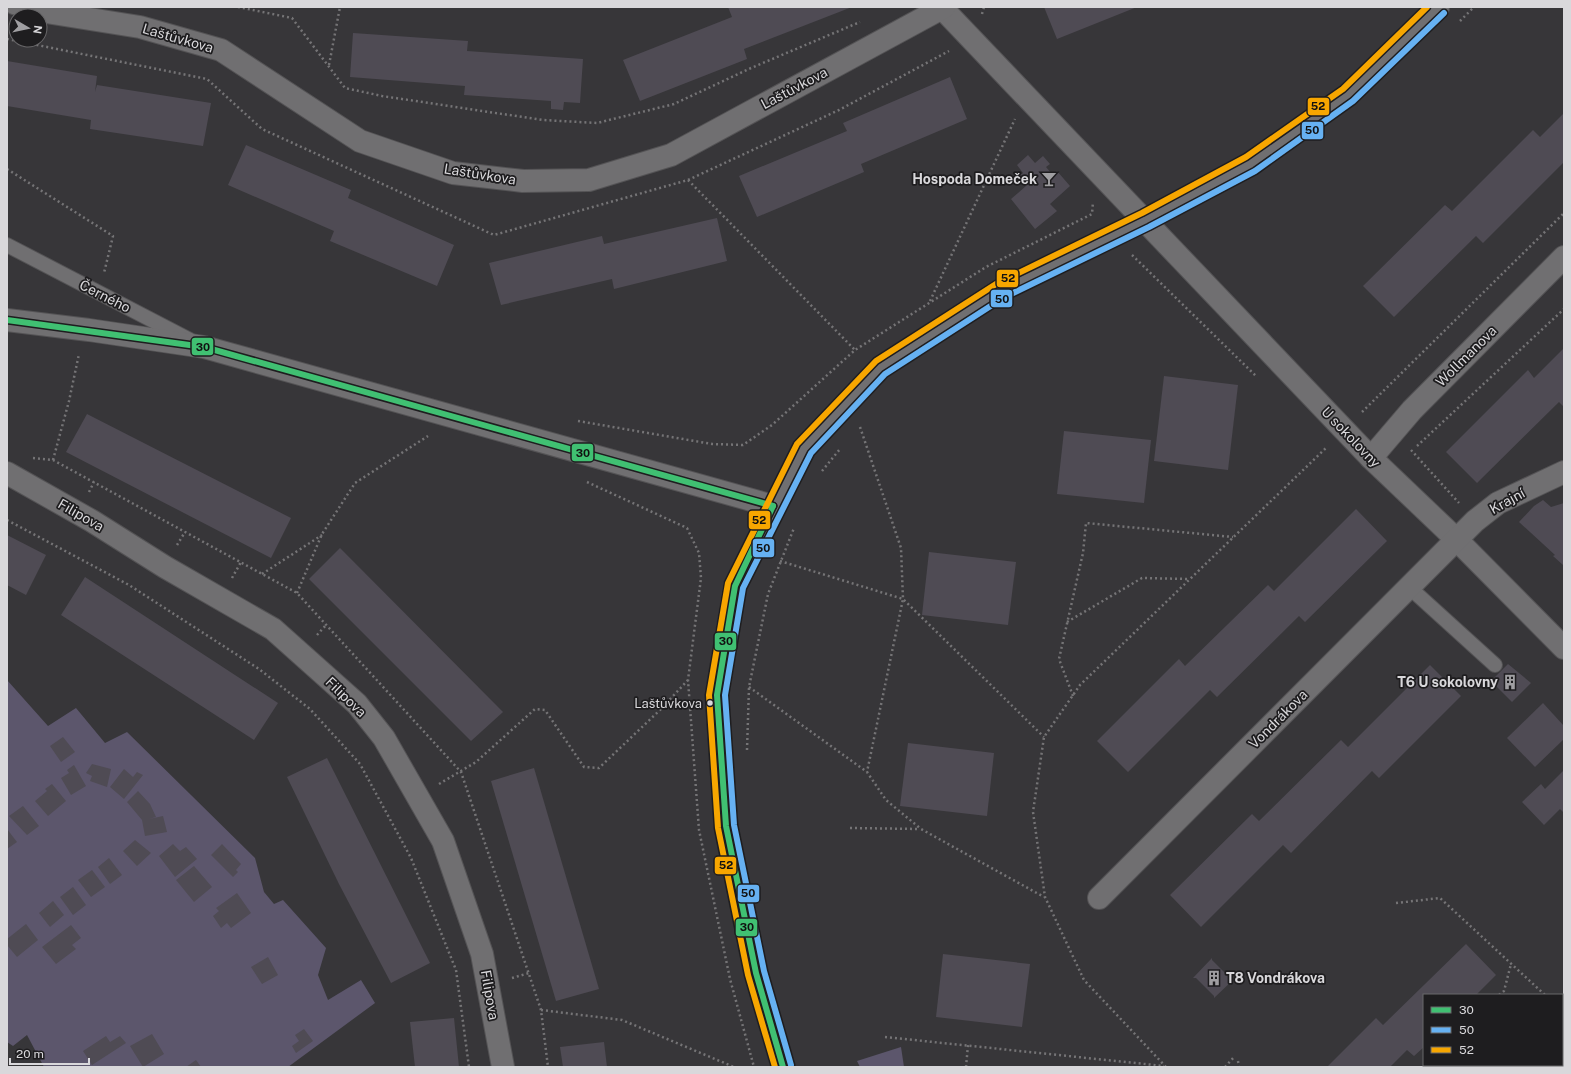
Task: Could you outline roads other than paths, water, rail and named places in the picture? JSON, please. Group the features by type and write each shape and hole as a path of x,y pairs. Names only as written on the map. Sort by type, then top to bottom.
{"street":[{"name":"Laštůvkova","path":"48,12 140,26 221,50 360,141 453,173 523,181 589,180 671,155 942,7 1146,220"},
{"path":"783,1067 756,973 726,826 717,695 735,586 773,506 804,448 880,368 999,291 1146,220 1250,164 1348,95 1438,7"},
{"name":"U sokolovny","path":"1146,220 1163,241 1370,458 1456,539 1564,648"},
{"name":"Wollmanova","path":"1370,458 1412,410 1564,257"},
{"name":"Černého","path":"7,320 89,330 204,347 773,506"},
{"name":"Krajní","path":"1456,539 1475,521 1498,503 1564,472"},
{"name":"Filipova","path":"7,473 92,521 165,567 273,629 357,704 384,738 443,841 482,954 503,1067"},
{"name":"Vondrákova","path":"1099,898 1456,539"}],"lane":[{"name":"Černého","path":"7,245 204,347"},
{"path":"1409,586 1495,665"}],"place":[{"name":"Hospoda Domeček","path":"1049,179"},
{"name":"T6 U sokolovny","path":"1510,682"},
{"name":"Laštůvkova","path":"710,703"},
{"name":"T8 Vondrákova","path":"1214,978"}]}
